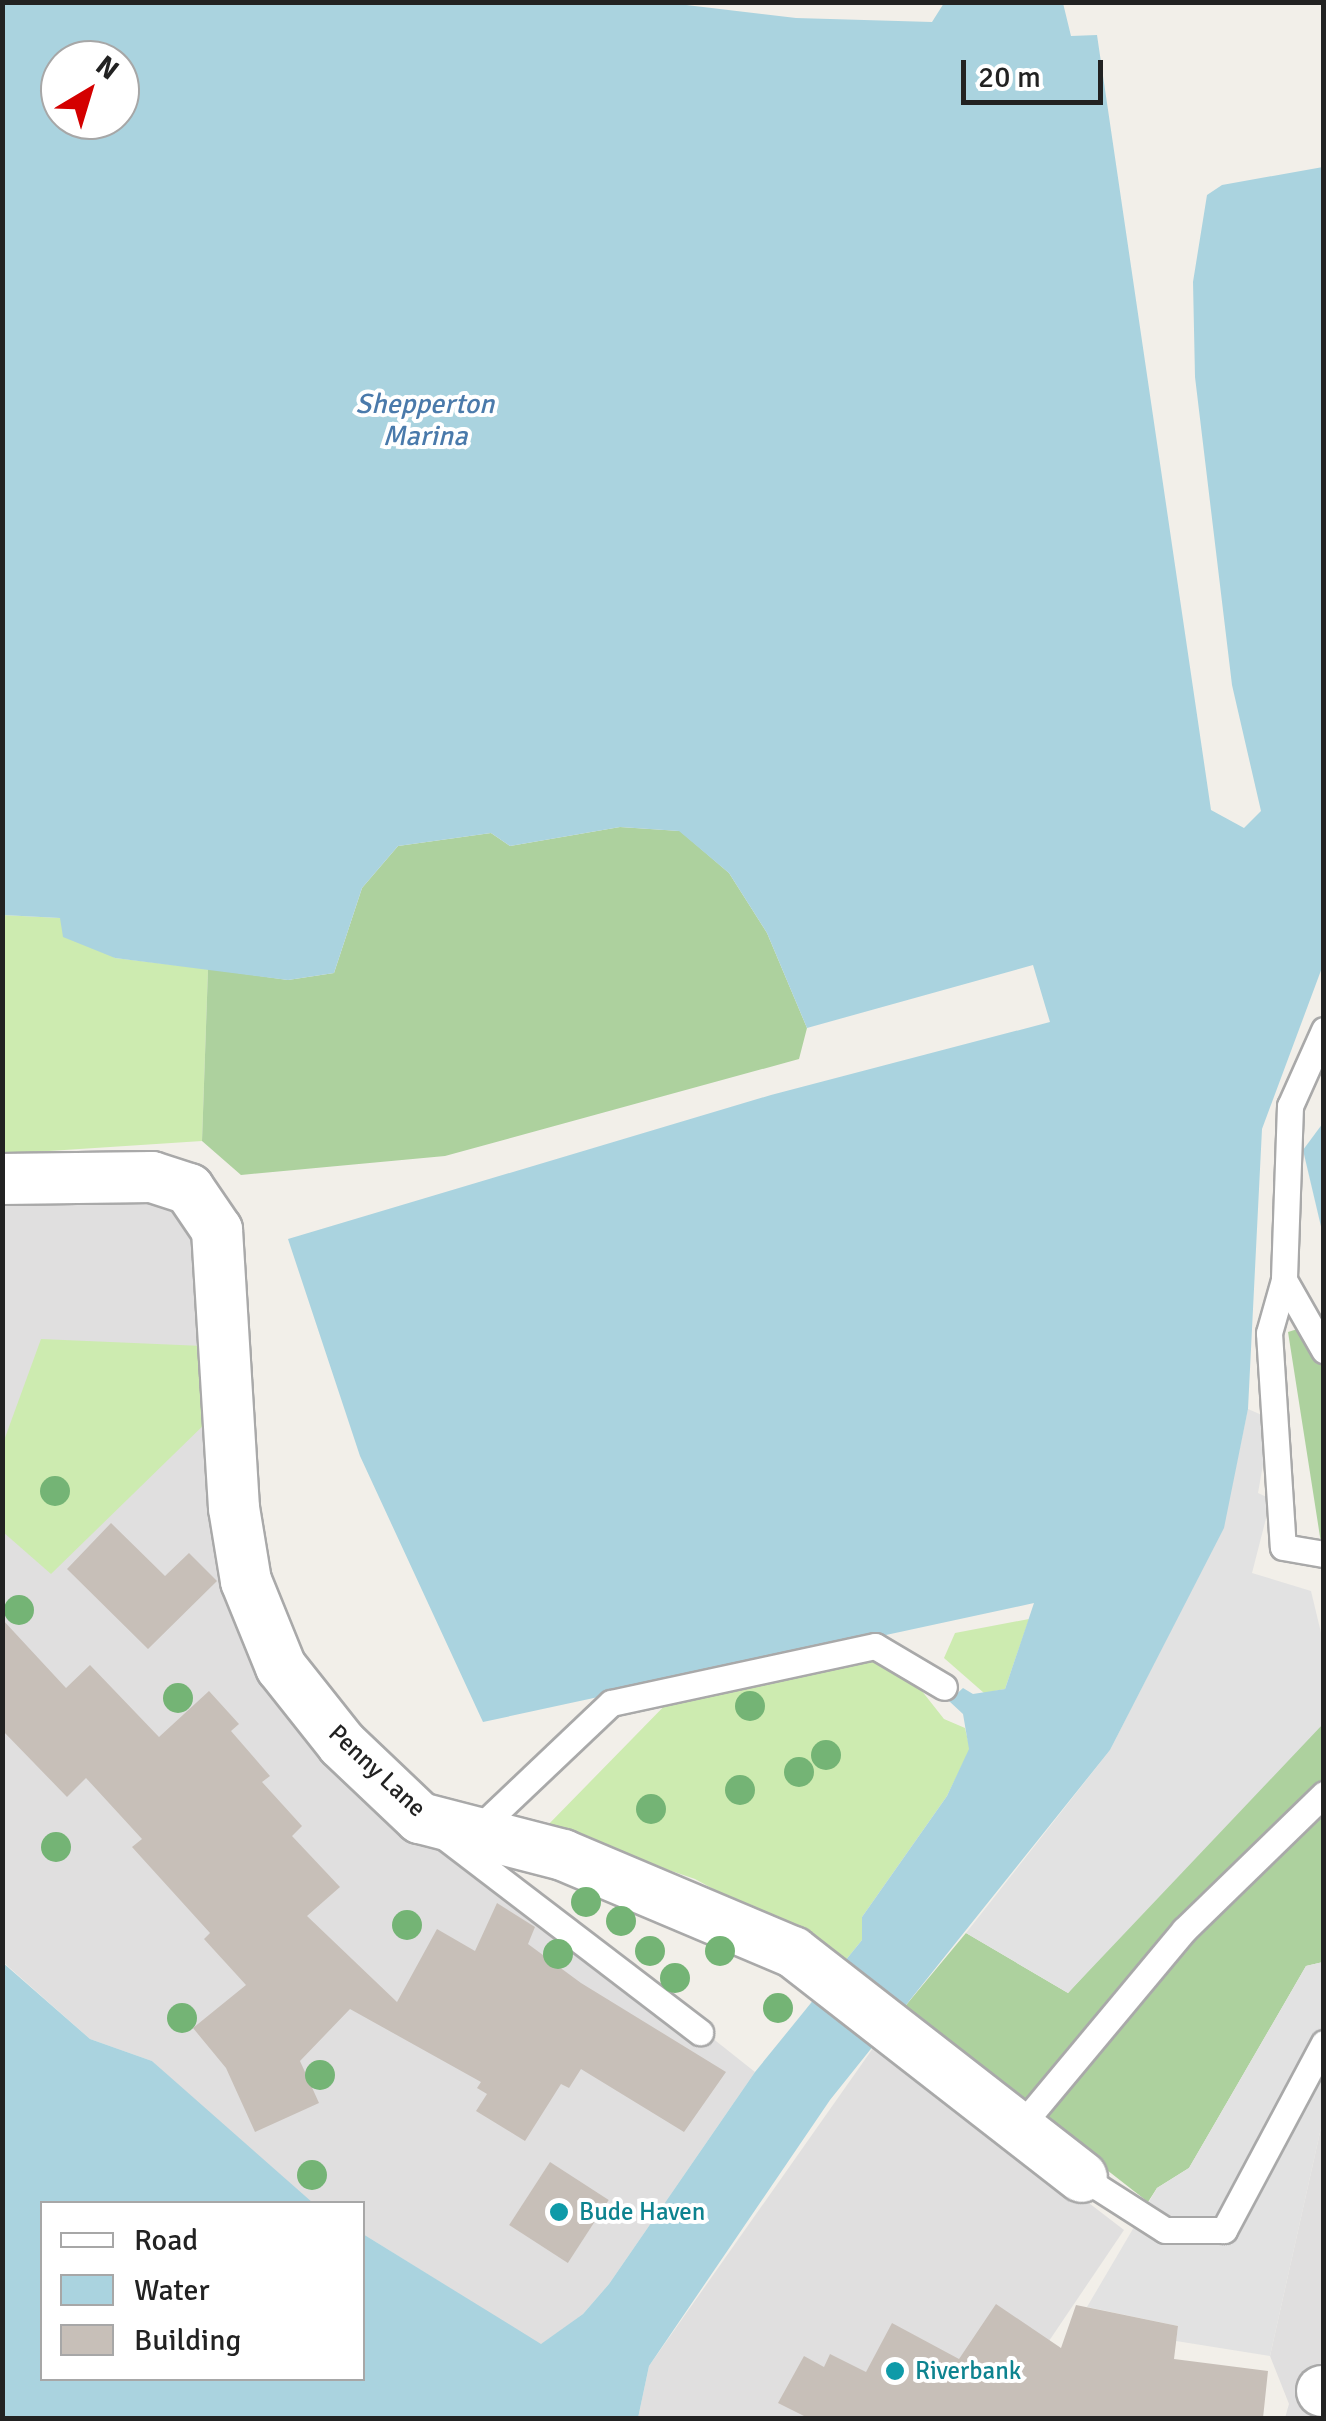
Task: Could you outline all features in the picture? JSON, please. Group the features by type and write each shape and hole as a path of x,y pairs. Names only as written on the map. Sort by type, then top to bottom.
{"street":[{"name":"Penny Lane","path":"2,1179 65,1173 152,1177 189,1189 217,1230 234,1508 246,1581 281,1667 342,1744 420,1818 476,1831 690,1903 793,1952 1082,2177"}],"lane":[{"path":"1324,1030 1290,1106 1284,1280 1269,1333 1283,1547 1324,1554"},
{"path":"1284,1280 1324,1350"},
{"path":"476,1831 611,1703 875,1646 944,1688"},
{"path":"1019,2128 1184,1930 1324,1794"},
{"path":"420,1818 700,2032"},
{"path":"1082,2177 1164,2230 1224,2230 1324,2043"}],"shaded area":[{"path":"2,1179 189,1189 234,1508 342,1744 755,2072 609,2284 583,2314 541,2345 365,2235 365,2201 308,2201 296,2194 152,2061 90,2039 3,1962"},
{"path":"1248,1409 1271,1419 1258,1493 1271,1499 1252,1573 1311,1591 1323,1641 1323,1724 1068,1993 966,1933 1110,1750 1223,1528"},
{"path":"1323,1962 1323,2119 1270,2356 1176,2341 1178,2326 1087,2307 1157,2188 1189,2168 1306,1966"},
{"path":"878,2041 1124,2230 997,2418 638,2418 649,2366"},
{"path":"1323,2119 1323,2418 1285,2418 1289,2404 1270,2356"}],"green space":[{"path":"620,827 680,831 729,873 767,933 807,1028 799,1059 445,1156 241,1175 202,1141 208,969 288,980 334,973 362,888 398,846 491,833 510,846"},
{"path":"2,915 60,918 115,958 208,969 202,1141 3,1154"},
{"path":"1323,1321 1323,1556 1288,1332"},
{"path":"41,1339 203,1346 212,1417 51,1574 3,1532 2,1446"},
{"path":"1029,1619 1005,1689 984,1693 944,1658 955,1633"},
{"path":"872,1656 914,1681 944,1719 965,1728 970,1749 947,1796 862,1917 862,1940 845,1961 695,1879 545,1828 676,1694"},
{"path":"1323,1712 1323,1962 1306,1966 1189,2168 1157,2188 1148,2202 902,2010 966,1933 1068,1993"}],"water":[{"name":"Shepperton Marina","path":"661,2 796,18 932,22 944,3 1063,3 1071,36 1097,35 1211,810 1244,828 1261,811 1232,685 1195,377 1193,282 1207,195 1222,185 1323,167 1323,965 1262,1129 1248,1409 1224,1528 1110,1750 830,2100 649,2366 638,2418 3,2418 2,1962 90,2039 152,2061 311,2201 40,2201 40,2381 365,2381 365,2235 541,2344 583,2314 609,2284 755,2072 862,1940 862,1917 947,1796 969,1749 963,1714 949,1701 963,1688 973,1694 1005,1689 1034,1603 483,1722 360,1456 288,1239 771,1095 1050,1022 1033,965 807,1028 767,933 729,873 679,831 620,827 510,846 491,833 398,846 362,888 334,973 288,980 115,958 63,937 60,918 3,915 3,3"},
{"path":"1323,1123 1323,1235 1303,1150"}],"building":[{"path":"111,1523 165,1576 189,1553 217,1581 148,1649 67,1569"},
{"path":"2,1619 66,1688 90,1665 159,1737 209,1691 239,1724 231,1731 270,1776 262,1782 302,1826 292,1836 340,1887 307,1916 397,2002 437,1929 475,1951 497,1903 535,1927 528,1944 581,1983 726,2072 684,2132 581,2069 569,2088 561,2084 525,2141 476,2111 487,2094 477,2088 481,2082 350,2009 300,2061 319,2103 255,2132 226,2068 193,2028 246,1985 204,1939 210,1933 132,1847 142,1839 86,1778 67,1797 2,1730"},
{"name":"Bude Haven","path":"550,2162 609,2200 568,2263 509,2225"},
{"path":"996,2304 1061,2348 1076,2305 1178,2326 1174,2359 1268,2371 1263,2418 808,2418 778,2403 804,2356 824,2367 830,2354 866,2372 892,2323 959,2359"}],"place":[{"name":"Bude Haven","path":"559,2212"},
{"name":"Riverbank","path":"895,2371"}]}
